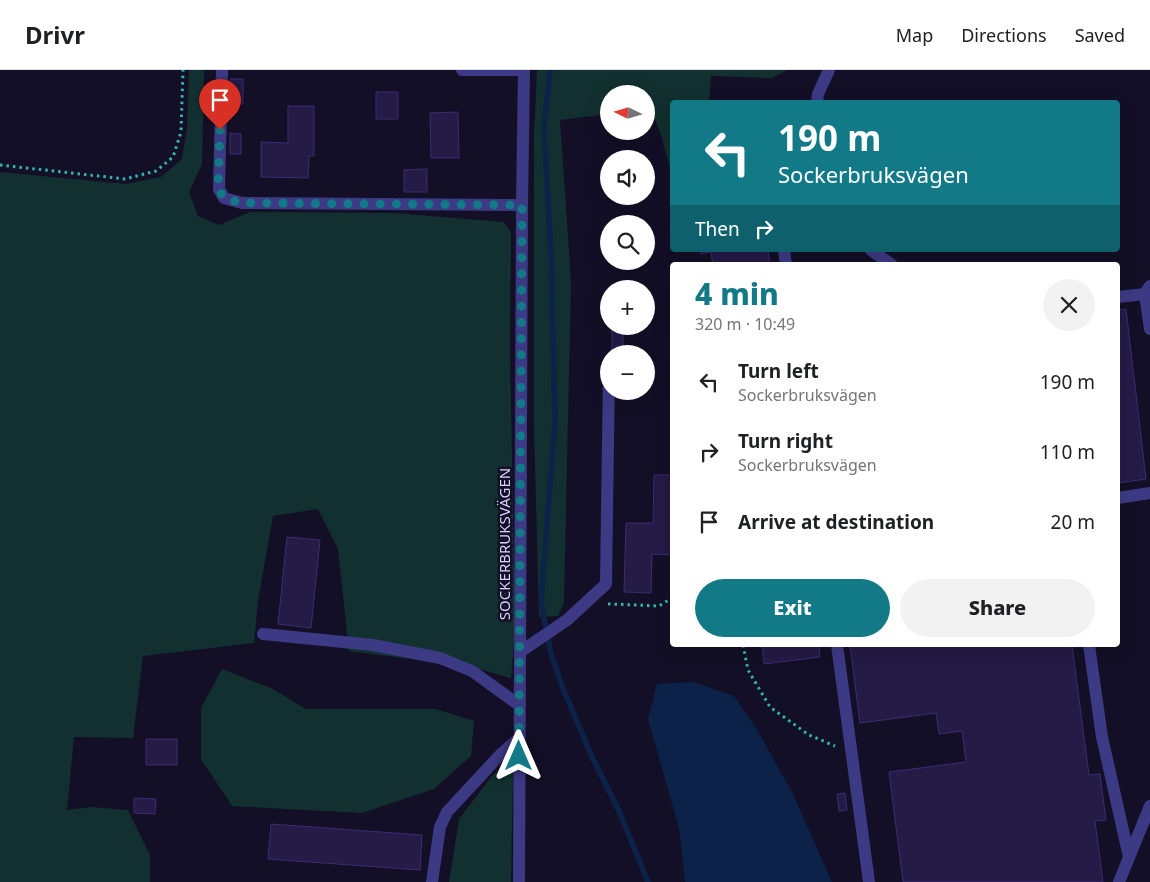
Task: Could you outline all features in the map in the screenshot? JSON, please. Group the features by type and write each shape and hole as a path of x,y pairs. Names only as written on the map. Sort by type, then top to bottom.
{"street":[{"path":"222,70 218,189 224,198 242,203 522,205"},
{"name":"SOCKERBRUKSVÄGEN","path":"462,70 524,70 519,882"},
{"path":"817,100 829,70"},
{"path":"875,252 888,262"},
{"path":"1120,297 1148,290 1150,329"},
{"path":"520,652 567,620 606,584 609,400"},
{"path":"1120,498 1150,493"},
{"path":"263,634 373,645 440,658 472,671 519,705"},
{"path":"837,647 869,882"},
{"path":"1089,647 1102,737 1130,857"},
{"path":"432,882 440,827 447,812 500,755 519,738"},
{"path":"1120,882 1150,806"}],"path":[{"path":"0,165 125,179 156,171 173,157 181,132 183,70"},
{"path":"587,603 660,606 670,599"},
{"path":"743,647 748,670 770,707 809,736 852,754"}],"green space":[{"path":"189,70 204,70 202,164 189,192 198,216 219,225 250,212 394,213 504,222 511,233 510,348 515,630 511,678 472,667 349,651 338,549 318,509 273,516 258,601 254,643 143,656 133,738 74,737 67,810 91,807 128,810 150,855 150,882 0,882 0,172 126,184 161,177 182,159 187,128"},
{"path":"537,70 787,70 772,78 711,76 709,100 670,100 670,168 661,134 655,120 655,85 600,85 600,115 560,120 571,281 564,603 558,616 539,617 534,427 534,137"},
{"path":"222,669 271,688 306,709 436,709 474,721 471,756 434,789 362,813 232,806 201,759 201,708"},
{"path":"508,759 513,770 511,882 449,882 459,819 492,776"}],"water":[{"path":"694,682 734,696 756,728 793,794 832,882 685,882 679,828 648,719 657,684"}],"building":[{"path":"230,79 243,79 243,104 230,104"},
{"path":"376,92 398,92 398,119 376,119"},
{"path":"288,106 314,106 314,156 309,156 308,178 261,177 261,142 288,143"},
{"path":"458,112 459,158 431,158 430,113"},
{"path":"230,133 241,134 241,154 230,154"},
{"path":"427,169 427,192 404,192 404,170"},
{"path":"711,252 768,252 770,262 713,262"},
{"path":"1126,309 1146,479 1120,483 1120,310"},
{"path":"612,335 623,335 623,345 612,345"},
{"path":"654,475 670,475 670,555 652,554 651,593 624,592 626,523 653,523"},
{"path":"287,537 320,540 311,628 278,624"},
{"path":"762,647 819,647 820,657 764,664"},
{"path":"850,647 1072,647 1089,775 1100,774 1106,820 1095,821 1103,882 903,882 889,772 966,762 962,731 939,734 936,713 860,723"},
{"path":"146,739 177,739 177,765 146,765"},
{"path":"845,793 847,810 839,811 837,794"},
{"path":"134,798 156,799 155,814 134,813"},
{"path":"271,824 422,835 420,870 268,859"}],"waterway":[{"path":"550,70 544,127 551,253 555,421 541,601 551,654 562,686 592,757 619,811 648,882"}],"route":[{"path":"220,130 218,189 224,198 242,203 522,205 519,756"}]}
